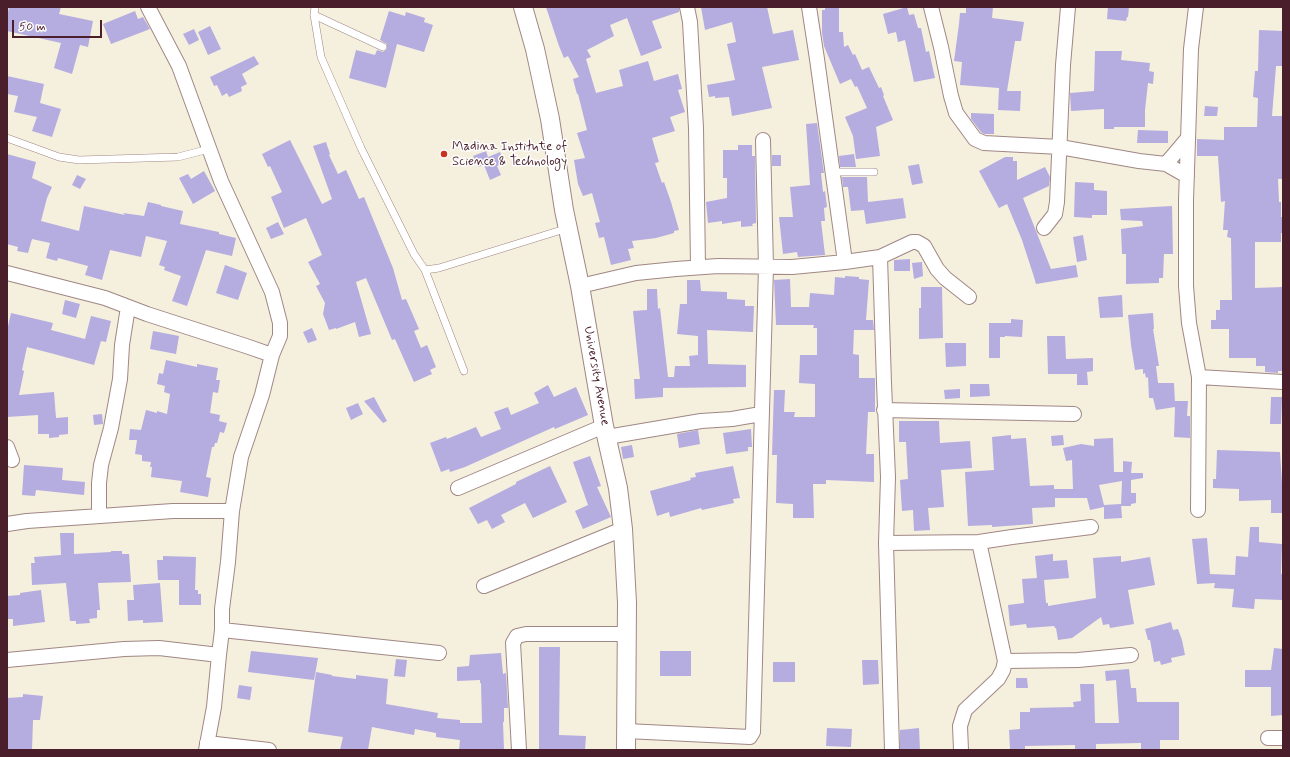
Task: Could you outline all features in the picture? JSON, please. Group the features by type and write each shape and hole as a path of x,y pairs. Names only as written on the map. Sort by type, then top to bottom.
{"street":[{"path":"148,7 179,66 221,180 272,292 280,323 280,336 272,355 262,395 240,457 232,511 214,707 207,746 269,750"},
{"name":"University Avenue","path":"523,7 535,49 550,119 568,228 606,432 618,488 623,529 627,603 626,750"},
{"path":"687,7 690,22 696,128 698,267"},
{"path":"809,7 818,59 844,262"},
{"path":"931,7 956,113 975,139 984,143 1060,147 1139,161 1166,164 1187,176"},
{"path":"1044,228 1055,214 1057,202 1063,65 1068,7"},
{"path":"1196,7 1191,49 1186,200 1186,286 1189,323 1199,377 1198,510"},
{"path":"1166,164 1188,138"},
{"path":"626,730 750,737 752,736 753,732 766,267 763,140"},
{"path":"580,286 636,273 698,267 792,267 844,262 880,256 912,242 917,242 924,246 936,269 945,278 969,296"},
{"path":"880,256 884,410 888,477 886,543 892,750"},
{"path":"7,273 105,298 272,355"},
{"path":"99,516 102,465 111,428 120,379 122,345 128,307"},
{"path":"1199,377 1283,382"},
{"path":"884,410 1074,414"},
{"path":"458,488 606,432 732,419 761,414"},
{"path":"7,524 173,511 232,511"},
{"path":"886,543 979,542 1091,527"},
{"path":"484,586 623,529"},
{"path":"961,750 960,726 965,710 998,679 1003,670 1005,661 979,542"},
{"path":"222,630 439,653"},
{"path":"519,750 513,643 517,636 526,634 626,634"},
{"path":"7,660 124,649 159,648 219,655"},
{"path":"1005,661 1078,660 1131,655"},
{"path":"1268,738 1283,738"}],"lane":[{"path":"315,7 314,15 321,58 365,155 414,254 425,270 464,371"},
{"path":"314,15 383,47"},
{"path":"7,138 59,157 79,160 178,157 209,149"},
{"path":"832,172 874,172"},
{"path":"425,270 439,268 568,228"}],"building":[{"path":"9,7 61,7 59,14 93,21 88,47 80,45 72,74 54,68 61,43 7,31"},
{"path":"546,7 679,7 679,12 652,21 662,48 641,56 627,18 610,25 614,36 587,50 591,57 586,59 596,93 623,86 619,70 648,61 654,81 678,74 682,89 678,90 685,112 670,117 675,131 652,138 659,162 655,163 662,183 664,182 679,230 656,238 632,241 634,248 628,249 631,260 611,265 604,237 599,238 595,223 600,222 592,193 583,196 578,184 574,160 585,158 577,133 587,130 573,79 579,77 568,56 564,58"},
{"path":"701,7 767,7 773,34 793,30 799,60 762,67 772,108 732,116 729,97 709,97 707,85 735,80 727,44 736,42 732,22 705,30"},
{"path":"825,7 839,7 839,32 843,32 844,47 848,45 853,55 855,54 862,70 869,67 884,95 883,96 893,120 876,127 880,156 856,159 853,136 845,117 867,108 857,86 855,87 851,79 840,84 824,46 822,33 822,10 825,10"},
{"path":"907,7 909,15 914,14 918,28 921,28 926,52 929,51 935,78 914,82 905,40 898,42 896,32 888,34 883,14"},
{"path":"966,7 993,7 992,18 1024,22 1021,41 1015,41 1007,91 1021,91 1020,111 998,110 999,88 960,85 962,62 954,61 960,13 966,13"},
{"path":"1108,7 1129,7 1126,21 1107,19"},
{"path":"135,11 138,19 143,17 150,29 111,44 103,24"},
{"path":"389,11 405,16 406,12 425,18 424,22 433,25 424,52 397,44 386,88 349,78 356,50 375,55 377,50 383,52 387,49 387,44 380,40"},
{"path":"210,26 221,49 208,55 198,32"},
{"path":"194,29 199,40 189,45 183,34"},
{"path":"1259,30 1283,31 1283,66 1276,66 1272,116 1283,116 1283,179 1278,179 1279,202 1281,202 1281,217 1283,217 1283,233 1281,233 1281,242 1255,242 1255,288 1283,287 1283,371 1278,371 1278,373 1265,372 1265,366 1256,366 1256,358 1229,358 1229,329 1211,329 1211,320 1216,320 1216,310 1220,310 1220,300 1232,300 1231,238 1227,237 1228,230 1223,230 1225,201 1221,202 1218,156 1197,156 1197,139 1224,140 1224,127 1257,127 1258,98 1253,97 1255,71 1258,71"},
{"path":"1095,51 1122,51 1121,60 1150,63 1149,71 1154,72 1153,84 1148,83 1145,127 1114,127 1114,129 1104,129 1104,109 1071,111 1070,93 1094,91"},
{"path":"254,56 259,64 242,74 247,84 241,87 242,91 229,97 227,93 222,96 217,85 214,86 210,77"},
{"path":"7,76 44,84 40,103 61,109 52,137 32,131 37,117 14,112 18,96 7,94"},
{"path":"1205,106 1218,107 1217,116 1204,116"},
{"path":"971,113 994,114 994,134 984,134 981,132 971,119"},
{"path":"817,123 824,173 821,173 823,192 825,191 827,207 824,208 825,221 821,221 825,255 798,257 797,252 783,254 779,217 793,217 790,187 810,185 806,124"},
{"path":"1138,130 1168,131 1168,143 1137,143"},
{"path":"290,140 322,204 332,199 313,146 326,142 329,155 338,174 346,170 359,199 364,197 393,268 402,300 406,299 419,329 414,331 421,348 427,345 436,367 430,370 432,374 414,382 395,339 392,340 366,278 356,282 371,334 359,337 355,322 329,330 323,314 325,303 316,286 320,284 308,262 322,255 306,218 284,228 271,197 282,192 270,166 268,167 262,154"},
{"path":"738,145 752,145 752,156 755,156 756,223 752,224 753,226 741,227 741,221 722,224 722,221 708,223 706,202 727,198 727,178 723,178 723,150 738,150"},
{"path":"486,151 488,157 500,152 504,163 497,166 501,175 490,180 484,165 478,167 473,156"},
{"path":"7,154 36,162 32,178 52,187 47,198 41,221 79,231 84,206 125,215 123,213 144,216 148,202 183,211 180,224 219,232 219,234 236,238 232,256 206,250 187,306 172,301 181,276 164,270 165,267 159,265 167,241 146,236 141,257 110,250 102,280 85,275 88,266 58,258 57,261 46,258 50,243 32,239 28,253 17,251 18,247 7,244"},
{"path":"854,154 856,167 840,167 839,156"},
{"path":"772,155 781,155 781,166 772,166"},
{"path":"1005,157 1013,157 1013,161 1017,161 1017,180 1045,167 1050,177 1049,186 1023,198 1051,269 1076,265 1078,277 1036,284 1022,240 1007,204 999,208 979,171"},
{"path":"919,164 923,183 912,185 908,166"},
{"path":"204,171 215,191 193,204 179,178 188,174 191,179"},
{"path":"77,175 86,179 80,189 72,185"},
{"path":"842,177 867,177 868,202 903,198 906,218 866,224 864,210 851,211 848,187 843,187"},
{"path":"1075,182 1094,183 1094,190 1107,191 1107,215 1092,215 1092,218 1074,217"},
{"path":"1172,206 1173,254 1164,254 1163,278 1159,278 1159,283 1126,284 1126,254 1122,254 1121,229 1143,226 1142,221 1121,220 1120,209"},
{"path":"278,222 284,234 271,239 266,228"},
{"path":"1083,235 1087,260 1077,262 1073,237"},
{"path":"910,259 910,271 894,271 894,260"},
{"path":"922,262 923,276 914,279 912,263"},
{"path":"225,265 247,273 238,300 216,293"},
{"path":"845,276 859,277 859,279 869,280 866,320 873,320 874,330 854,330 853,354 859,355 859,378 875,378 875,412 868,412 866,454 874,454 874,482 826,480 826,484 813,484 814,518 793,518 793,504 776,503 777,455 772,455 774,390 785,390 784,412 795,412 794,417 815,417 815,384 799,383 800,355 817,355 817,328 813,328 814,325 776,325 774,280 790,279 791,307 809,307 810,293 834,295 835,277 845,278"},
{"path":"687,280 700,280 701,291 727,292 727,299 745,300 745,306 754,306 753,332 707,330 708,364 746,365 746,387 663,388 663,397 635,399 634,379 640,379 633,311 647,310 647,289 657,289 658,309 660,308 668,377 674,377 675,366 690,366 689,356 698,355 698,336 677,334 680,304 687,304"},
{"path":"921,287 942,287 943,338 919,339"},
{"path":"1122,295 1123,317 1100,318 1098,297"},
{"path":"65,300 80,304 76,318 62,314"},
{"path":"11,313 53,323 51,330 85,339 91,316 111,321 106,342 101,341 94,365 27,347 19,395 54,392 56,418 68,417 68,434 49,438 49,434 38,434 38,415 7,417 7,331"},
{"path":"1153,313 1153,329 1159,366 1156,366 1158,383 1174,383 1175,403 1175,401 1188,401 1187,416 1190,416 1190,438 1174,437 1175,407 1156,410 1153,398 1149,398 1148,377 1146,378 1145,373 1143,374 1143,369 1135,370 1128,315"},
{"path":"1011,319 1023,320 1022,337 1000,337 1000,358 989,358 989,323 1011,323"},
{"path":"312,328 317,340 308,343 303,332"},
{"path":"153,331 179,336 176,354 150,349"},
{"path":"1047,336 1065,336 1066,359 1093,358 1093,371 1087,372 1088,385 1077,385 1077,374 1048,374"},
{"path":"945,343 966,343 966,366 946,367"},
{"path":"166,360 197,367 197,364 218,368 216,380 220,380 218,393 213,392 210,413 220,415 219,421 227,423 224,433 220,432 217,443 215,443 214,447 212,447 206,477 211,478 208,497 180,492 182,481 151,477 151,462 142,461 142,455 135,454 137,440 129,440 130,429 141,430 146,410 167,414 170,394 164,392 165,386 157,384 159,373 163,374"},
{"path":"970,384 989,384 990,396 970,397"},
{"path":"548,385 554,397 576,387 588,415 555,429 554,427 465,467 450,472 449,469 441,472 430,443 446,437 447,439 476,427 481,437 501,429 494,412 508,407 511,415 539,403 534,393"},
{"path":"960,389 960,398 945,399 944,390"},
{"path":"374,397 387,421 383,423 364,401"},
{"path":"1271,397 1282,397 1281,424 1270,424"},
{"path":"358,403 363,414 351,420 346,408"},
{"path":"102,414 103,424 94,425 93,415"},
{"path":"899,421 939,421 940,443 970,441 972,468 941,470 944,507 928,508 930,530 914,531 913,510 902,511 900,480 908,479 906,442 899,442"},
{"path":"751,429 752,447 748,447 748,451 726,454 723,433"},
{"path":"698,430 700,444 679,448 677,434"},
{"path":"1011,435 1011,439 1026,438 1030,486 1054,485 1054,489 1073,489 1072,460 1066,461 1063,448 1081,444 1094,446 1094,439 1113,438 1114,472 1123,472 1123,461 1132,462 1131,473 1143,473 1143,478 1131,480 1131,493 1136,493 1136,503 1131,504 1131,506 1121,506 1122,518 1104,519 1104,507 1090,510 1087,498 1055,498 1055,507 1032,508 1033,524 992,527 992,525 968,526 965,472 994,470 992,437","holes":["1122,481 1121,505 1104,505 1099,485"]},
{"path":"1063,435 1064,445 1052,446 1051,436"},
{"path":"632,445 634,457 623,459 621,447"},
{"path":"1217,450 1280,452 1283,483 1283,513 1271,513 1271,500 1239,501 1239,489 1213,488 1213,479 1216,479"},
{"path":"590,456 601,486 597,487 611,517 583,529 575,511 588,505 573,462"},
{"path":"24,465 63,468 62,480 85,482 84,495 36,490 35,496 22,495"},
{"path":"550,466 567,502 533,518 525,503 501,515 505,522 492,529 487,520 478,524 469,508 516,484 516,482"},
{"path":"733,466 740,498 733,499 734,503 702,510 701,508 670,517 669,512 657,516 650,491 691,480 690,478 696,477 695,473"},
{"path":"1250,527 1259,527 1259,542 1282,544 1281,574 1283,574 1283,600 1255,599 1254,609 1232,607 1234,589 1214,588 1215,583 1197,584 1192,539 1207,538 1210,574 1235,575 1236,556 1248,557"},
{"path":"60,533 74,533 74,554 122,551 122,554 129,554 131,582 98,583 100,610 97,610 97,618 89,619 90,623 76,624 76,621 70,621 66,583 32,585 31,563 35,563 34,557 61,555"},
{"path":"1053,554 1053,561 1067,560 1069,578 1044,580 1046,603 1048,603 1048,606 1096,598 1093,558 1121,556 1121,562 1150,557 1155,585 1128,590 1134,624 1110,628 1109,624 1103,625 1101,617 1072,638 1058,640 1056,628 1054,626 1027,628 1026,624 1010,626 1008,605 1024,603 1022,579 1037,578 1035,556"},
{"path":"163,556 196,557 195,590 198,590 198,594 201,594 201,605 179,605 179,580 158,580 157,560 163,560"},
{"path":"160,583 163,622 143,623 143,620 128,621 127,600 134,600 133,585"},
{"path":"41,590 45,622 13,626 13,619 7,619 7,596 20,595 20,593"},
{"path":"1171,622 1173,630 1178,629 1185,655 1171,658 1172,662 1161,665 1160,661 1154,662 1150,640 1148,640 1145,629"},
{"path":"539,647 560,647 559,735 586,736 585,750 539,750"},
{"path":"1274,648 1283,649 1283,715 1271,716 1271,687 1245,687 1245,670 1271,670"},
{"path":"251,651 318,658 314,680 248,672"},
{"path":"660,651 691,651 691,676 660,676"},
{"path":"501,653 503,674 506,673 508,708 504,708 504,750 459,750 460,740 436,737 436,733 415,729 414,735 372,727 368,750 340,750 343,737 308,732 316,672 356,679 356,675 388,679 386,704 438,713 437,718 460,720 460,723 482,723 480,680 457,681 457,667 469,666 470,655"},
{"path":"396,659 407,660 405,677 394,676"},
{"path":"862,660 878,660 879,684 863,685"},
{"path":"773,662 795,662 795,682 773,682"},
{"path":"1129,669 1131,688 1136,688 1137,702 1179,702 1179,740 1160,740 1160,749 1141,749 1141,743 1096,744 1096,750 1075,750 1075,745 1025,746 1025,749 1010,749 1009,730 1020,729 1020,712 1030,712 1030,708 1074,707 1073,702 1081,701 1080,684 1094,684 1095,723 1119,723 1116,680 1106,681 1105,671"},
{"path":"1016,678 1027,678 1028,688 1016,688"},
{"path":"239,685 252,687 250,700 237,698"},
{"path":"23,694 43,696 40,720 33,720 32,750 7,750 7,698 23,697"},
{"path":"827,728 852,729 851,747 826,746"},
{"path":"919,728 920,750 900,750 900,730"}],"place":[{"name":"Madina Institute of Science & Technology","path":"444,154"}]}
